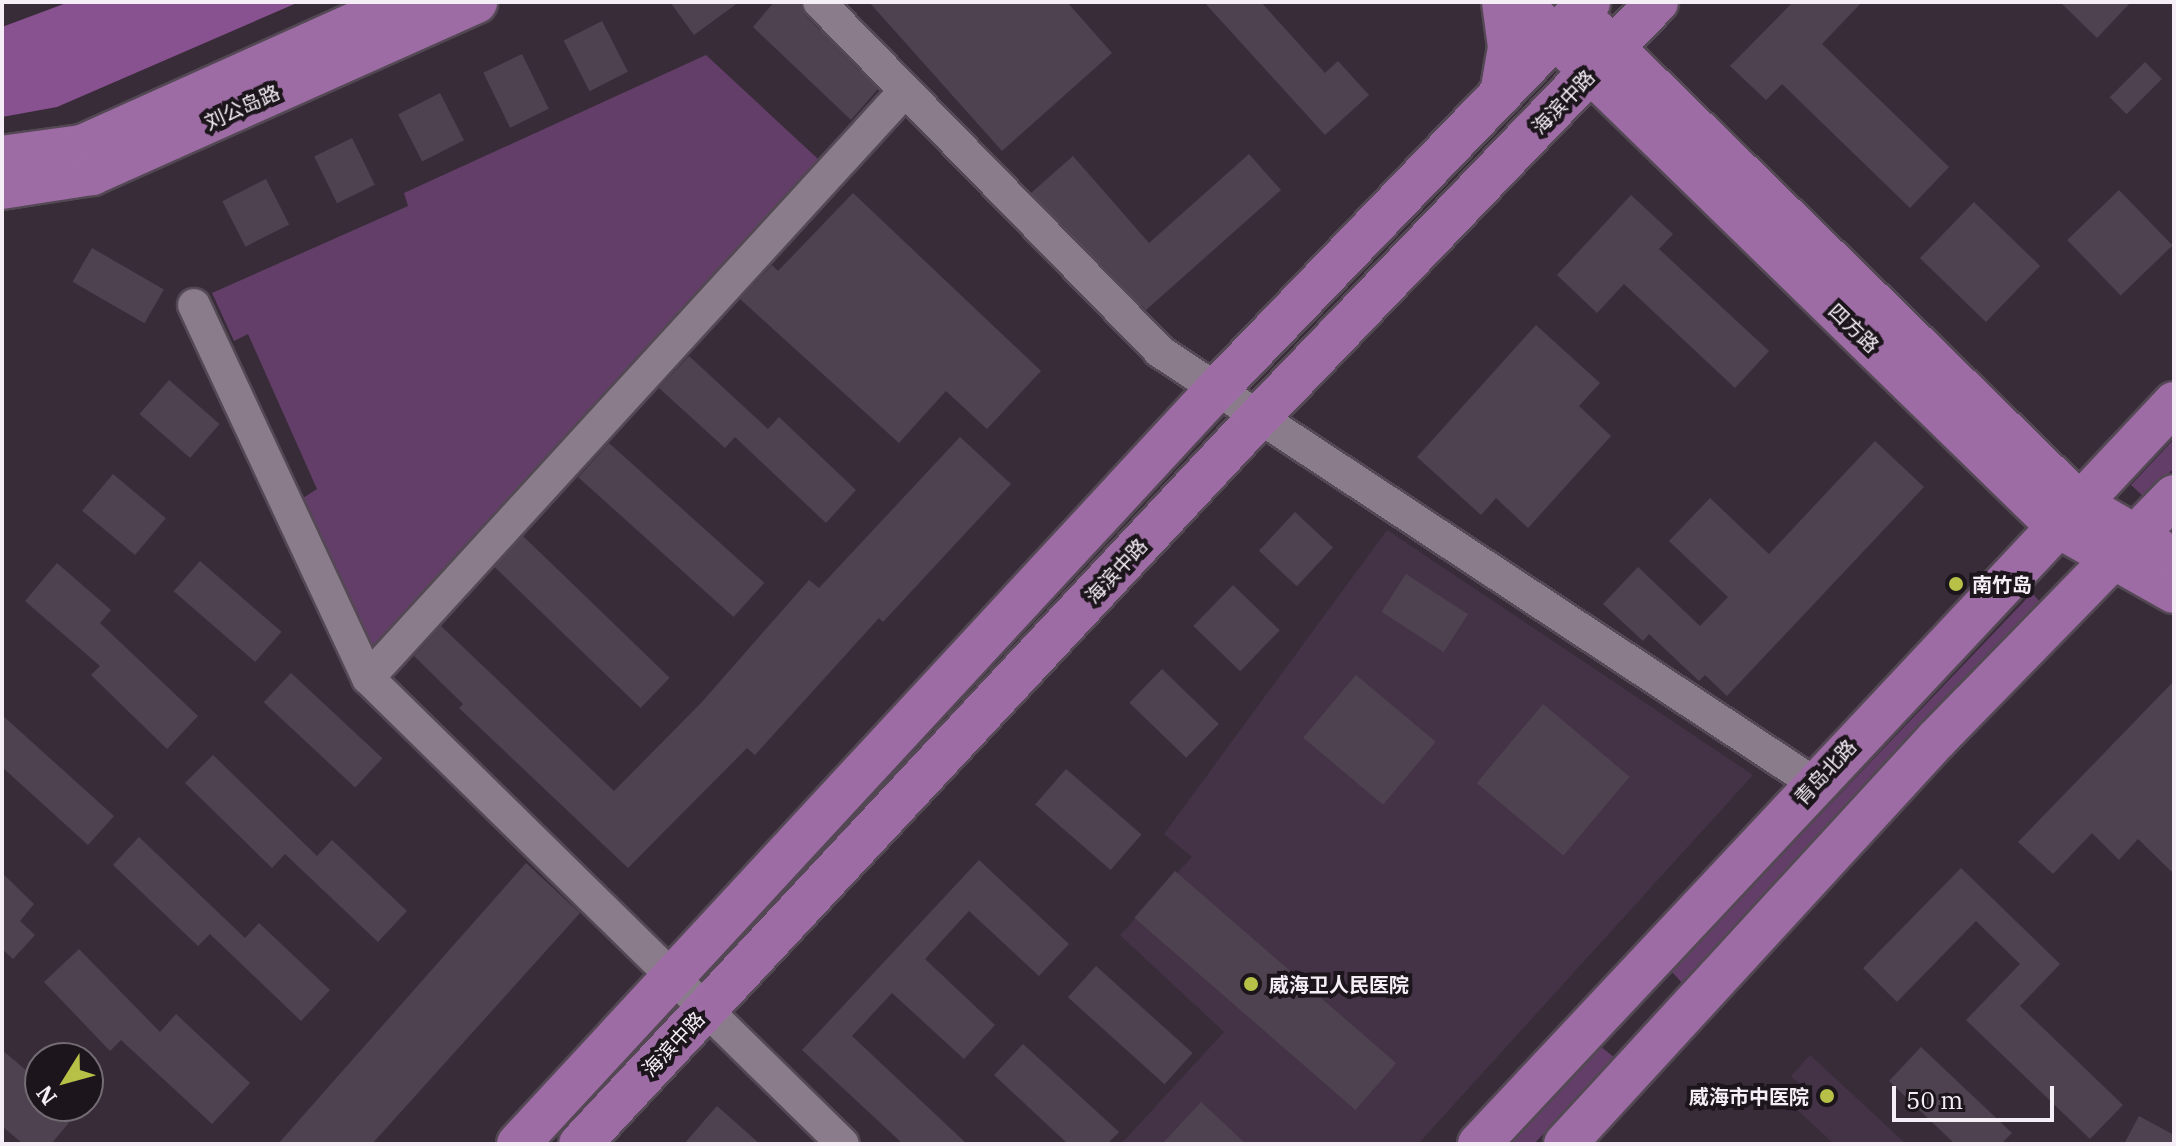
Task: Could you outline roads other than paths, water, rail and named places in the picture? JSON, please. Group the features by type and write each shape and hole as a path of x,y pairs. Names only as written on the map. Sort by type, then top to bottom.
{"main road":[{"name":"刘公岛路","path":"2,157 82,146 402,2"},
{"name":"刘公岛路","path":"2,188 92,174 476,2"},
{"path":"1501,94 1509,47 1503,2"},
{"path":"518,1144 1215,391 1501,94 1572,13 1519,2"},
{"name":"海滨中路","path":"580,1144 1257,419 1657,2"},
{"name":"四方路","path":"1572,13 1602,60 2068,515 2125,548 2174,592"},
{"name":"青岛北路","path":"1479,1144 1814,783 2174,403"},
{"path":"1565,1144 1936,740 2174,496"},
{"name":"四方路","path":"2125,548 2174,559"}],"street":[{"path":"819,2 1159,351 1257,419 1814,783"},
{"path":"368,678 904,92"},
{"path":"194,305 368,678 843,1144"}],"place":[{"name":"南竹岛","path":"1956,584"},
{"name":"威海卫人民医院","path":"1251,984"},
{"name":"威海市中医院","path":"1827,1096"}]}
